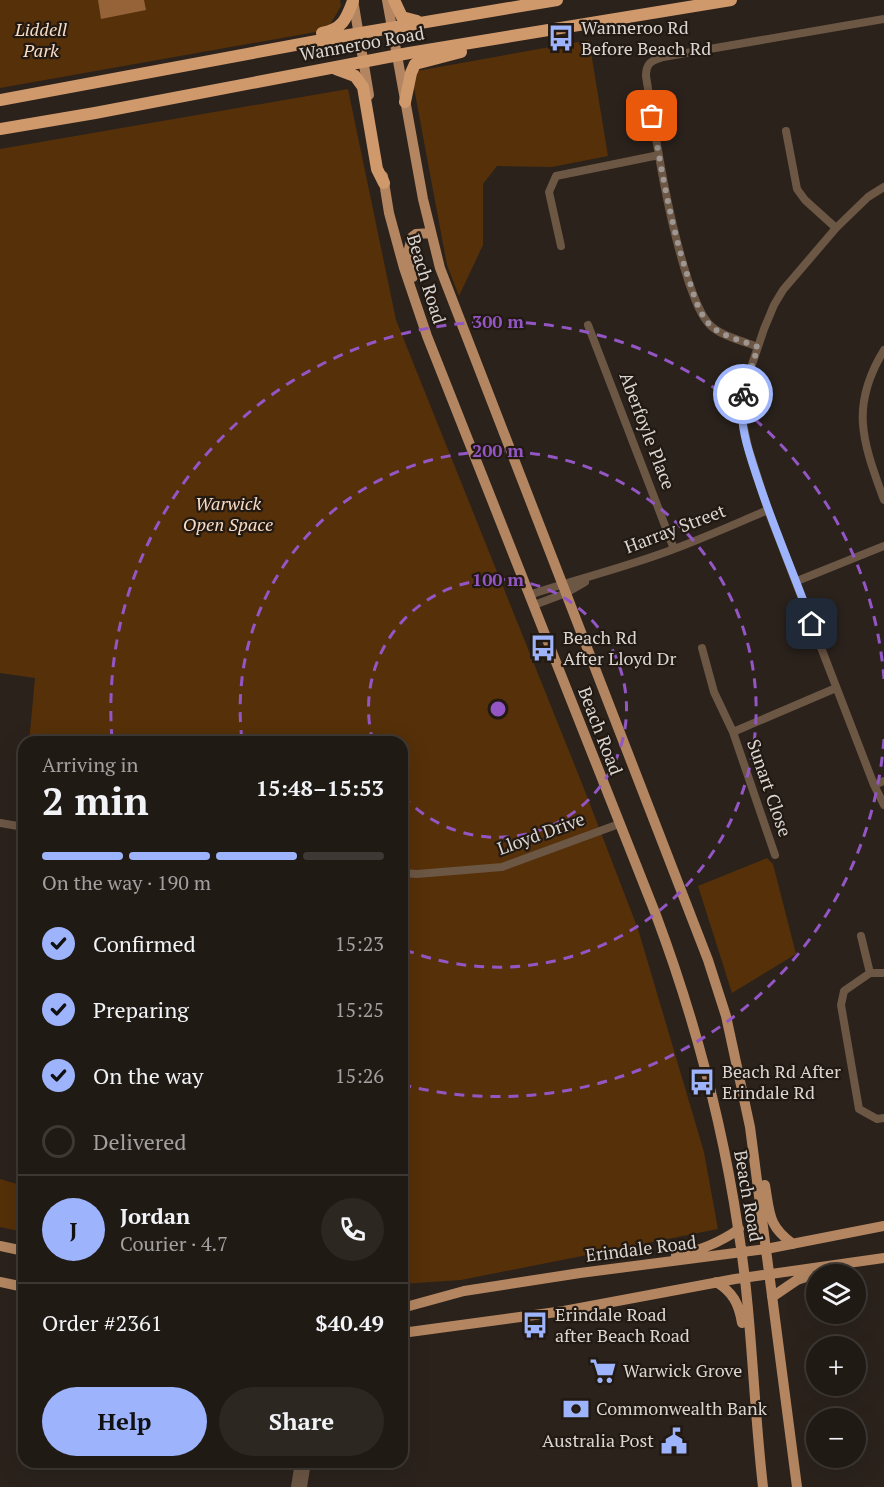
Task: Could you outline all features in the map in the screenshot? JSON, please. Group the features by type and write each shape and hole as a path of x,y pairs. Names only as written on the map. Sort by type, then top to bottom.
{"highway":[{"path":"394,0 402,17 424,22"},
{"name":"Wanneroo Road","path":"0,100 392,27 557,0"},
{"name":"Wanneroo Road","path":"0,129 513,35 731,0"},
{"path":"196,64 226,53 336,30 345,19 353,1"},
{"path":"405,102 415,64 513,35"},
{"path":"332,68 344,70 355,76 363,87 377,169 384,183"}],"main road":[{"name":"Beach Road","path":"387,0 423,199 444,278 708,960 726,1016 740,1076 754,1155 796,1487"},
{"name":"Beach Road","path":"353,1 389,213 416,304 675,967 692,1020 724,1148 739,1229 763,1487"},
{"path":"416,304 410,242 416,234 431,233"},
{"path":"754,1155 764,1181 771,1219 779,1234 793,1244"},
{"name":"Erindale Road","path":"408,1306 464,1291 741,1253 884,1226"},
{"path":"612,1270 635,1260 686,1253 725,1239 739,1229"},
{"path":"0,1246 18,1250"},
{"path":"408,1332 564,1311 744,1277 880,1258"},
{"path":"772,1297 797,1280 820,1271 853,1267 880,1258"},
{"path":"0,1282 18,1286"},
{"path":"716,1282 726,1288 740,1307 745,1347 753,1373"}],"street":[{"path":"758,347 716,330 708,323 700,309 680,253 659,155 646,76 647,65 663,57 884,19"},
{"path":"786,131 797,189 805,200 836,228"},
{"path":"561,246 549,192 556,176 659,155"},
{"path":"884,188 868,196 836,228 783,290 774,305 758,347 743,391 740,409 747,447 768,510 874,785 884,805"},
{"name":"Aberfoyle Place","path":"588,325 674,549"},
{"path":"884,350 871,373 862,412 867,452 884,500"},
{"name":"Harray Street","path":"531,600 674,549 768,510"},
{"path":"796,581 884,546"},
{"name":"Sunart Close","path":"702,648 714,692 733,732 774,855"},
{"name":"Sunart Close","path":"733,732 836,688"},
{"path":"874,785 884,781"},
{"path":"0,823 18,825"},
{"name":"Lloyd Drive","path":"408,873 502,867 619,824"},
{"path":"861,936 870,973"},
{"path":"884,973 870,973 844,991 841,1005 859,1109 877,1119 884,1118"},
{"path":"295,1487 298,1468"},
{"path":"303,1487 306,1468"}],"green space":[{"name":"Liddell Park","path":"0,0 340,0 341,6 327,30 0,88"},
{"path":"589,40 608,156 552,167 497,166 483,184 483,245 459,296 447,265 411,72"},
{"name":"Warwick Open Space","path":"348,89 396,320 638,929 704,1152 718,1229 461,1280 408,1284 408,736 30,736 35,678 0,673 0,149"},
{"path":"767,858 773,864 796,954 732,993 698,886"},
{"path":"0,1179 18,1184 18,1231 0,1227"}],"shaded area":[{"path":"98,0 144,0 146,10 101,19"}],"way so far":[{"path":"652,116 680,253 700,309 708,323 716,330 758,347 743,394"}],"place":[{"name":"Wanneroo Rd Before Beach Rd","path":"561,38"},
{"name":"Beach Rd After Lloyd Dr","path":"543,648"},
{"name":"Beach Rd After Erindale Rd","path":"702,1082"},
{"name":"Erindale Road after Beach Road","path":"535,1325"},
{"name":"Warwick Grove","path":"603,1371"},
{"name":"Commonwealth Bank","path":"576,1409"},
{"name":"Australia Post","path":"674,1441"}],"route":[{"path":"743,394 740,409 747,447 768,510 812,624"}]}
